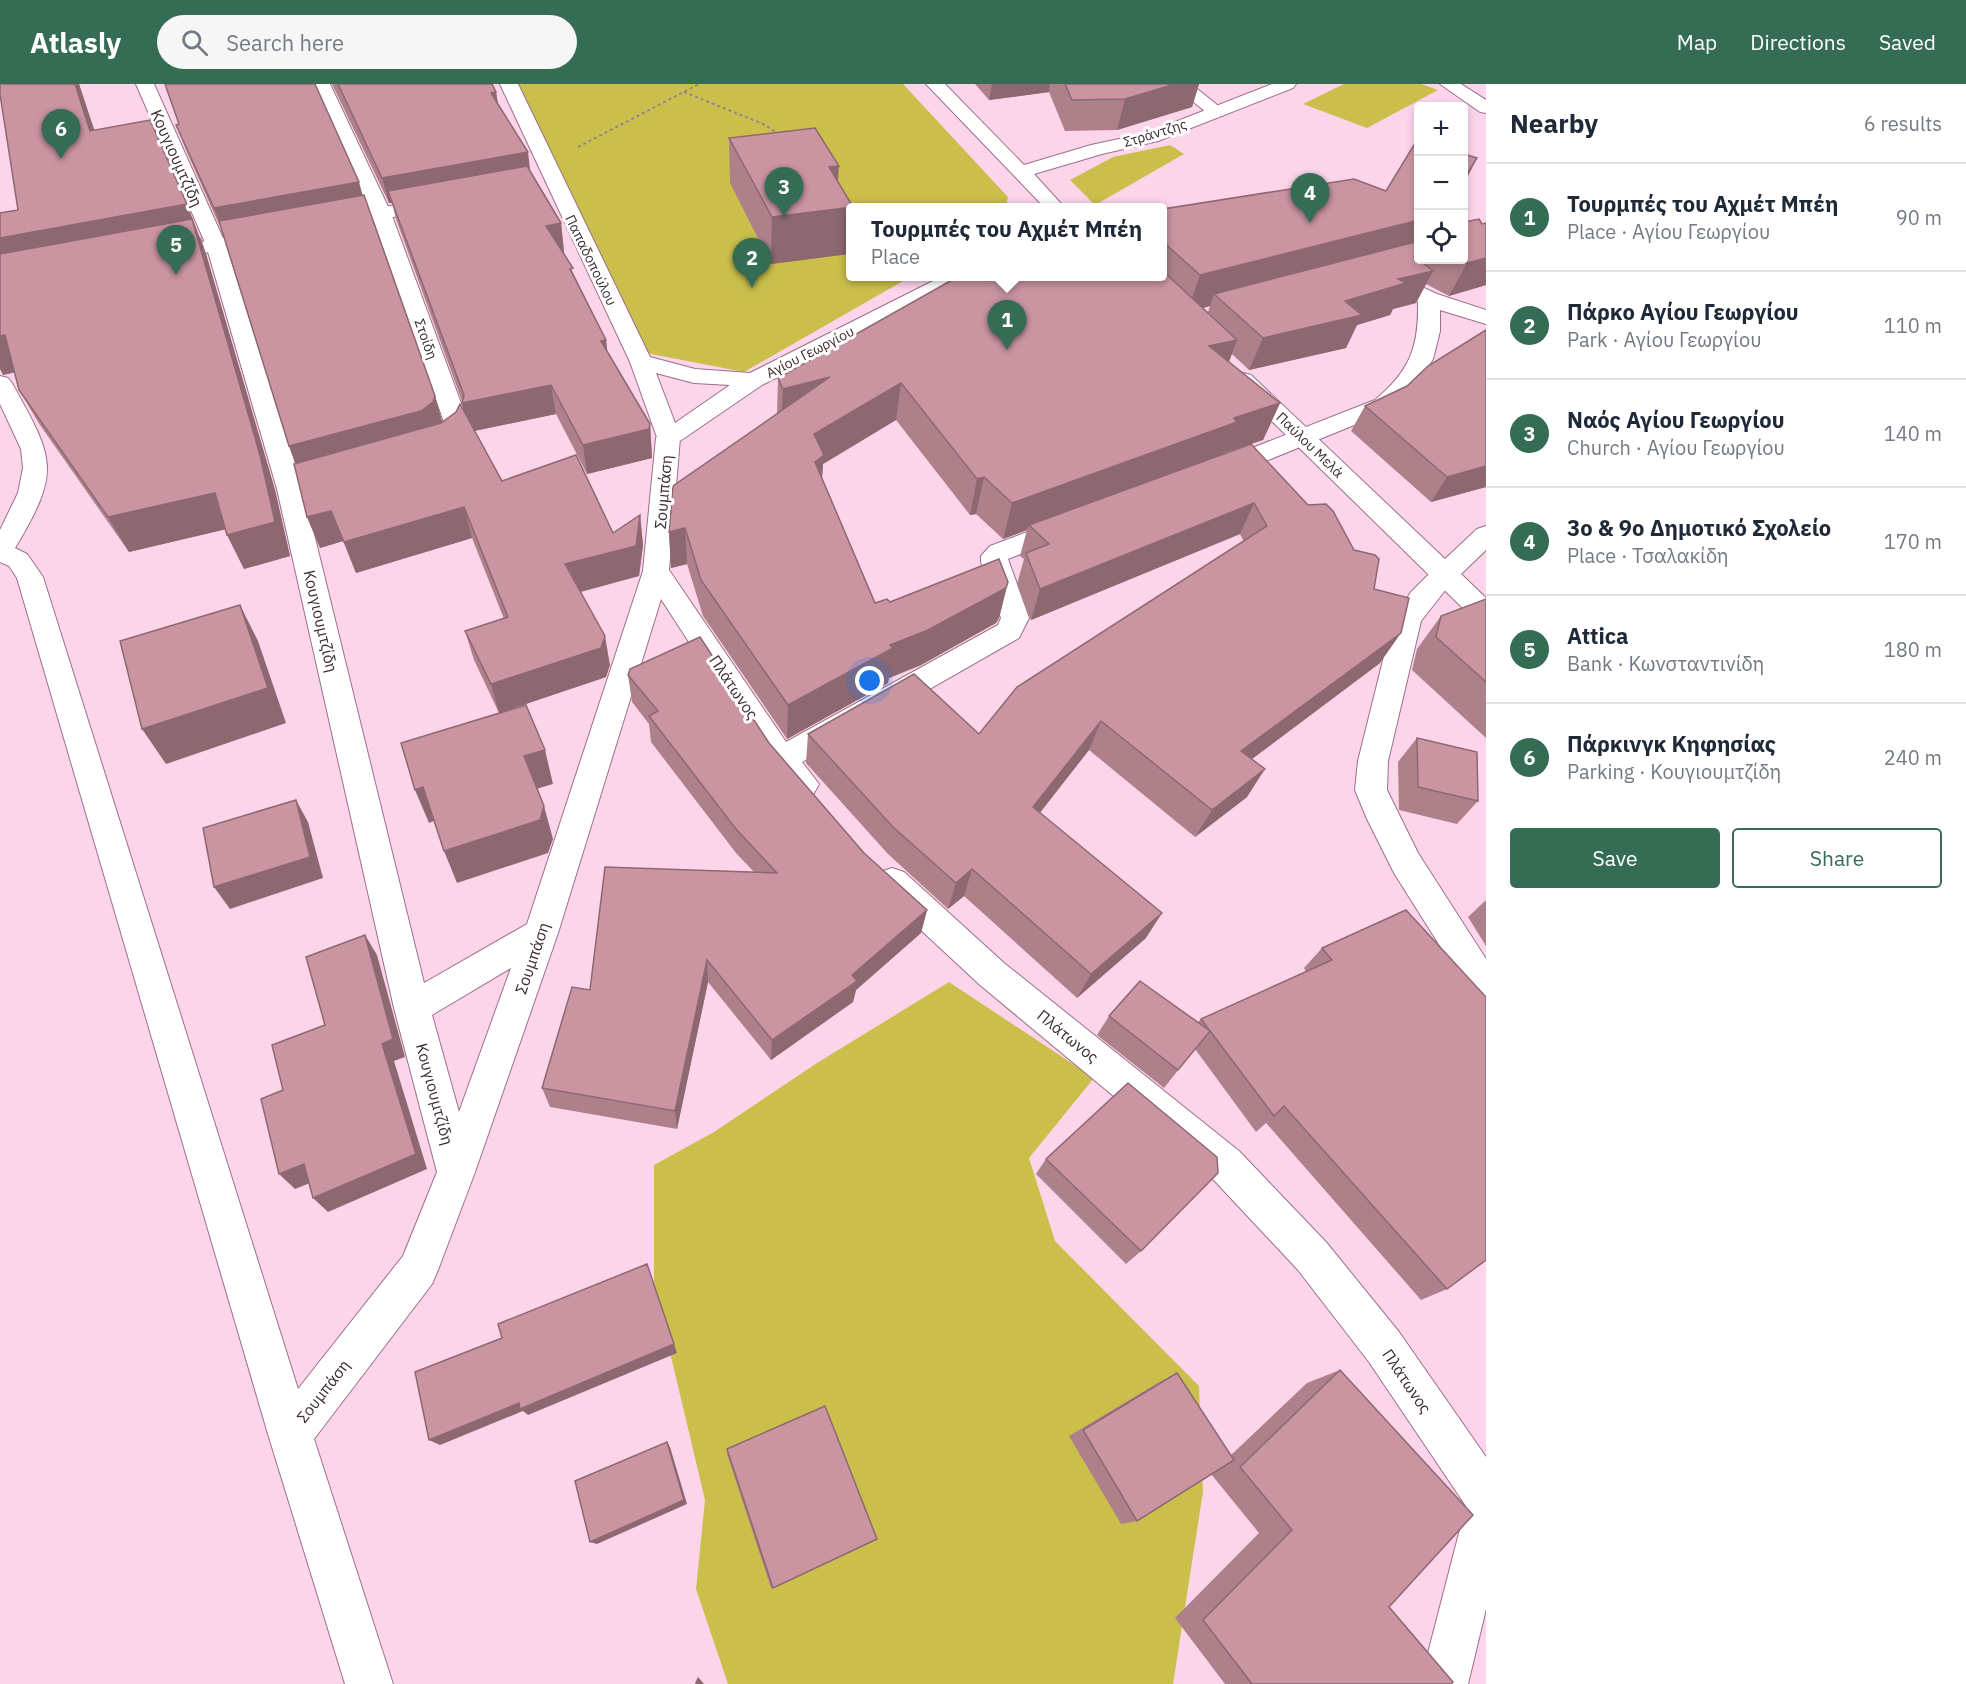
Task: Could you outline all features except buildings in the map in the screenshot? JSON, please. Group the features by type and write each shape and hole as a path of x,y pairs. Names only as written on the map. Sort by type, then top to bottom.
{"street":[{"name":"Κουγιουμτζίδη","path":"145,84 216,245 302,485 412,1008 456,1172"},
{"name":"Στοίδη","path":"321,84 381,213 457,425 456,433 451,440 439,447 416,453"},
{"name":"Παπαδοπούλου","path":"509,84 549,173 641,362 668,438"},
{"path":"935,84 1048,203"},
{"path":"1179,84 1217,112"},
{"name":"Στράντζης","path":"1020,172 1152,137 1287,84"},
{"path":"1449,84 1486,108"},
{"path":"530,186 549,173"},
{"path":"136,260 461,198"},
{"path":"1391,275 1429,299 1486,317"},
{"name":"Αγίου Γεωργίου","path":"668,438 754,380 950,281"},
{"path":"1200,478 1262,466 1302,437 1383,405 1396,395 1424,358 1430,320 1429,299"},
{"path":"641,362 694,376 754,380"},
{"name":"Παύλου Μελά","path":"1226,363 1486,614"},
{"path":"0,383 35,453 35,473 30,494 23,512 0,551 18,560 30,577 290,1434 369,1684"},
{"name":"Σουμπάση","path":"290,1434 418,1270 456,1172 542,933 656,571 668,438"},
{"path":"781,759 1009,631 1015,618 994,563 994,556 999,552 1083,520"},
{"path":"1486,536 1421,599 1399,612 1373,761 1371,790 1406,863 1486,989"},
{"name":"Πλάτωνος","path":"656,571 781,759 828,812"},
{"name":"Πλάτωνος","path":"866,857 992,974 1225,1164 1312,1256 1384,1347 1486,1496"},
{"path":"412,1008 542,933"},
{"path":"1444,1684 1486,1512"}],"path":[{"path":"549,173 699,84"},
{"path":"684,92 763,124 781,135"}],"shaded area":[{"path":"518,84 903,84 1008,197 1007,203 846,203 846,281 903,281 744,372 646,353"},
{"path":"1344,84 1421,84 1438,90 1367,128 1303,104"},
{"path":"1170,145 1184,154 1098,203 1093,203 1070,180 1113,157"},
{"path":"949,982 1094,1078 1029,1158 1055,1241 1199,1386 1203,1492 1173,1684 728,1684 696,1589 705,1500 654,1285 654,1165 714,1132 817,1063"}],"place":[{"name":"Πάρκινγκ Κηφησίας","path":"61,159"},
{"name":"Ναός Αγίου Γεωργίου","path":"784,217"},
{"name":"3ο & 9ο Δημοτικό Σχολείο","path":"1310,223"},
{"name":"Attica","path":"176,275"},
{"name":"Πάρκο Αγίου Γεωργίου","path":"752,288"},
{"name":"Τουρμπές του Αχμέτ Μπέη","path":"1007,350"}]}
